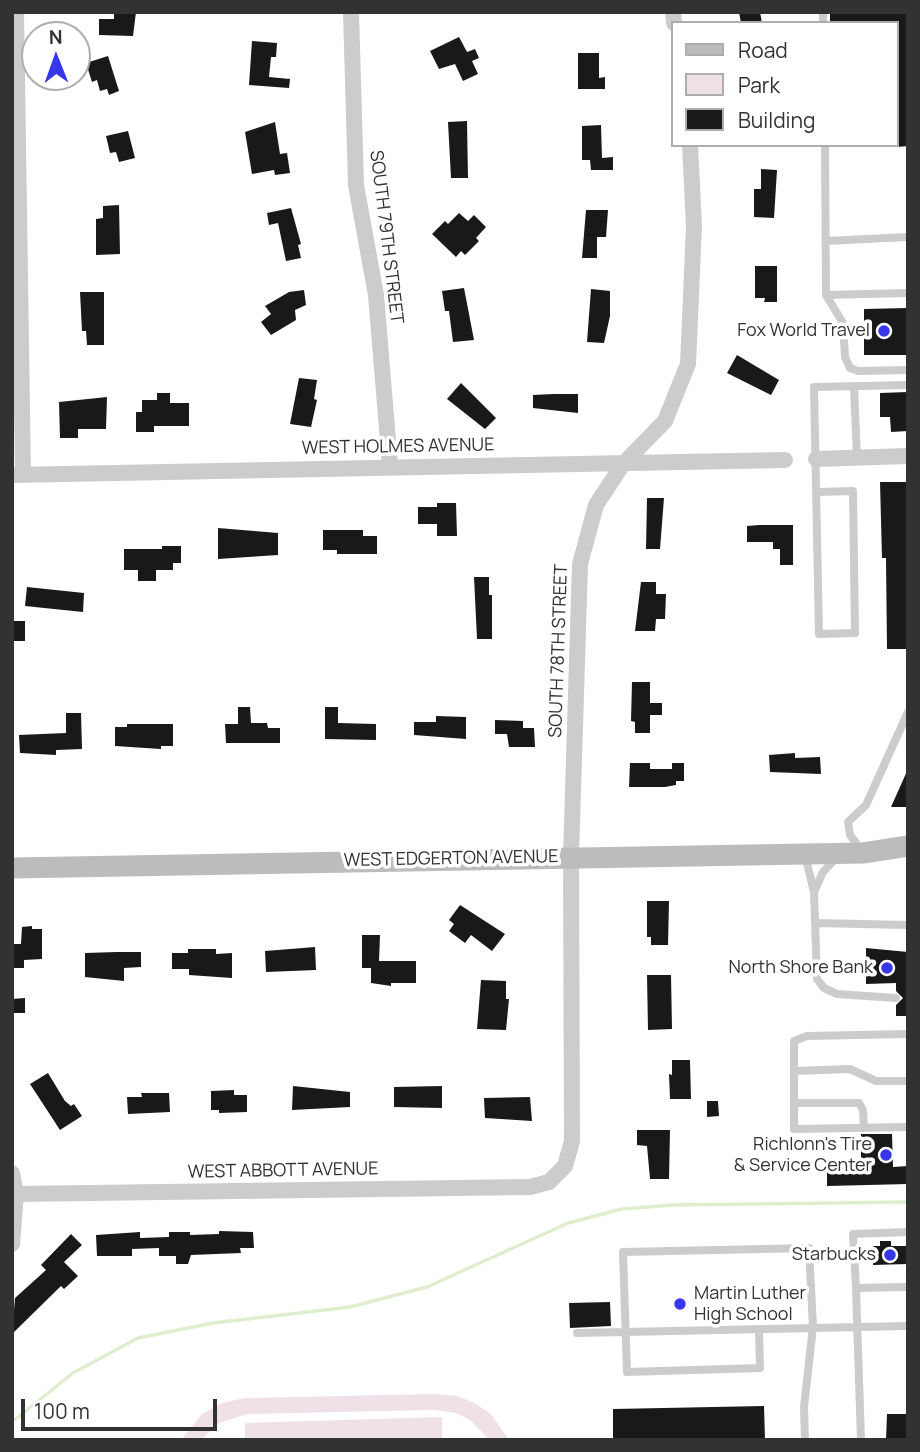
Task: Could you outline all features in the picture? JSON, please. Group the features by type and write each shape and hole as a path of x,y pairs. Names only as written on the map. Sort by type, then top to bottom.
{"street":[{"path":"16,12 17,475"},
{"name":"SOUTH 79TH STREET","path":"351,12 356,185 376,295 390,465"},
{"name":"SOUTH 78TH STREET","path":"549,1182 565,1166 572,1142 571,856 580,564 596,505 623,464 665,421 688,364 694,226 690,147"},
{"path":"816,459 908,456"},
{"name":"WEST HOLMES AVENUE","path":"17,475 390,465 785,460"},
{"name":"WEST EDGERTON AVENUE","path":"12,868 571,856 805,855 901,850"},
{"path":"12,1173 16,1194 12,1244"},
{"name":"WEST ABBOTT AVENUE","path":"16,1194 530,1187 549,1182"}],"lane":[{"path":"825,147 826,295 843,323 845,357 850,368 858,372 908,370"},
{"path":"826,241 908,237"},
{"path":"826,295 908,293"},
{"path":"817,492 853,491 855,633 819,634 814,387 908,385"},
{"path":"854,387 858,458"},
{"path":"863,853 850,835 848,822 866,805 908,712"},
{"path":"814,892 823,872 840,854"},
{"path":"805,855 814,892 814,961 817,979 824,988 837,994 896,998"},
{"path":"815,923 908,925"},
{"path":"908,1034 802,1037 794,1041 794,1129 908,1127"},
{"path":"794,1071 850,1069 876,1081 908,1081"},
{"path":"795,1102 859,1103 863,1110 864,1128"},
{"path":"861,1440 853,1234 908,1232"},
{"path":"758,1329 760,1368 627,1372 623,1252 809,1248 813,1327 804,1407 805,1440"},
{"path":"856,1288 908,1287"},
{"path":"577,1333 908,1326"}],"green space":[{"path":"434,1394 457,1396 474,1403 490,1413 509,1440 490,1440 470,1420 456,1413 434,1410 248,1414 219,1423 201,1440 181,1440 202,1414 222,1403 245,1398"},
{"path":"442,1417 442,1440 245,1440 245,1423"}],"building":[{"path":"114,12 136,12 133,36 99,35 99,19 114,19"},
{"path":"739,12 760,12 762,21 741,21"},
{"path":"830,12 908,12 908,146 899,147 899,21 830,21"},
{"path":"459,37 467,52 475,49 479,58 472,61 478,74 463,81 455,64 439,69 430,51"},
{"path":"252,41 277,43 276,57 271,57 269,77 290,79 289,88 249,85"},
{"path":"578,53 599,53 599,78 605,77 605,89 578,89"},
{"path":"108,56 119,91 109,95 107,89 100,91 97,80 92,82 91,79 91,61"},
{"path":"467,121 468,178 451,178 448,122"},
{"path":"275,122 280,154 287,153 290,173 275,175 274,170 252,174 245,132"},
{"path":"601,125 602,158 613,157 613,170 591,170 590,160 582,160 582,126"},
{"path":"128,131 135,158 119,162 116,152 110,153 106,136"},
{"path":"761,169 777,170 774,218 754,217 754,189 761,189"},
{"path":"119,205 120,254 96,255 96,219 103,218 103,206"},
{"path":"291,208 301,244 298,245 301,258 286,261 278,223 269,225 267,213"},
{"path":"586,210 608,210 606,237 597,237 597,258 582,258"},
{"path":"459,213 468,221 474,215 486,227 476,238 479,241 465,255 461,251 456,257 432,234 445,221 448,224"},
{"path":"755,266 777,266 777,302 764,302 765,298 755,298"},
{"path":"464,288 474,340 453,342 449,311 445,311 442,291"},
{"path":"591,289 610,291 610,316 604,343 587,342"},
{"path":"304,290 306,305 295,310 296,320 271,335 261,322 271,314 265,306 289,292"},
{"path":"80,292 104,292 104,345 87,345 86,331 82,331"},
{"path":"908,308 908,355 864,355 864,309"},
{"path":"737,355 779,380 771,395 727,373"},
{"path":"299,378 317,380 314,399 317,400 311,427 290,424"},
{"path":"461,383 496,418 485,429 447,399"},
{"path":"908,392 908,431 891,432 890,417 880,417 880,393"},
{"path":"157,393 170,393 170,403 189,403 189,426 154,426 154,432 136,432 136,412 142,412 142,400 157,400"},
{"path":"578,394 578,413 533,408 533,395"},
{"path":"107,397 106,429 78,429 78,438 60,438 59,402"},
{"path":"880,482 908,482 908,649 887,649 886,558 882,558"},
{"path":"647,498 664,498 660,549 646,549"},
{"path":"437,503 456,503 457,536 437,536 437,524 418,524 418,507 437,507"},
{"path":"793,525 793,565 780,565 780,549 773,549 773,542 747,542 747,526"},
{"path":"218,528 278,533 278,555 218,559"},
{"path":"323,530 363,530 363,536 377,536 377,554 337,554 337,550 323,550"},
{"path":"162,546 181,546 181,563 173,563 173,570 156,570 156,581 138,581 138,570 124,570 124,549 162,549"},
{"path":"474,577 489,577 489,595 492,595 492,639 477,639"},
{"path":"641,582 656,582 656,594 666,594 665,619 656,619 655,631 635,631"},
{"path":"27,587 84,593 83,612 25,606"},
{"path":"12,621 25,621 25,641 12,641"},
{"path":"632,682 650,682 650,703 662,703 662,715 650,715 650,733 635,733 635,722 631,721"},
{"path":"238,707 250,707 251,723 267,723 268,728 280,728 280,743 226,743 225,724 238,724"},
{"path":"325,707 338,707 338,723 376,724 376,740 325,739"},
{"path":"66,713 81,713 82,749 56,750 56,755 20,753 19,735 66,733"},
{"path":"436,716 466,717 466,739 414,735 414,722 436,722"},
{"path":"495,720 523,721 523,728 534,728 535,747 509,747 507,734 495,734"},
{"path":"127,724 173,724 173,746 161,746 161,749 115,746 115,727 127,727"},
{"path":"795,753 795,758 820,757 821,774 770,772 769,755"},
{"path":"630,763 650,763 650,769 672,769 672,763 684,763 684,781 676,781 676,785 665,787 629,787"},
{"path":"908,769 908,807 891,807"},
{"path":"647,901 669,901 668,945 651,945 651,937 647,937"},
{"path":"460,905 505,934 492,951 471,935 465,943 449,931 454,924 449,920"},
{"path":"32,926 32,929 42,929 42,959 24,960 24,968 14,968 12,944 21,944 22,927"},
{"path":"362,935 380,935 379,961 416,961 416,983 391,983 391,986 371,983 371,968 362,968"},
{"path":"315,947 316,970 266,972 265,951"},
{"name":"North Shore Bank","path":"866,948 908,952 908,1016 896,1016 896,1005 903,998 896,991 896,983 866,984"},
{"path":"188,949 216,949 216,954 232,953 232,978 189,975 189,969 172,969 172,953 188,953"},
{"path":"141,952 141,967 124,968 124,981 85,977 85,953"},
{"path":"647,975 671,975 672,1029 648,1030"},
{"path":"481,980 506,981 506,999 509,999 506,1030 477,1029"},
{"path":"25,998 25,1013 12,1013 12,999"},
{"path":"672,1060 690,1060 691,1099 670,1099 669,1074 672,1075"},
{"path":"48,1073 65,1101 71,1106 74,1104 82,1116 60,1130 30,1084"},
{"path":"293,1086 350,1092 350,1107 292,1110"},
{"path":"442,1086 442,1108 394,1107 394,1087"},
{"path":"234,1090 234,1095 247,1095 247,1112 219,1113 219,1110 211,1110 211,1091"},
{"path":"141,1093 169,1093 170,1112 128,1114 127,1097 142,1097"},
{"path":"530,1097 532,1121 485,1118 484,1098"},
{"path":"707,1101 718,1101 719,1116 707,1117"},
{"path":"637,1130 670,1130 669,1179 650,1179 647,1146 637,1145"},
{"path":"861,1134 892,1134 893,1167 908,1166 908,1184 827,1186 827,1168 861,1167"},
{"path":"219,1231 253,1232 254,1248 240,1248 241,1253 191,1255 188,1264 176,1264 176,1256 159,1256 159,1248 132,1249 132,1256 97,1256 96,1235 140,1232 140,1238 169,1237 169,1232 190,1232 190,1235 219,1234"},
{"path":"71,1234 82,1245 64,1262 78,1276 64,1289 61,1286 12,1334 15,1298 46,1270 41,1265"},
{"name":"Starbucks","path":"880,1241 891,1241 891,1246 908,1246 908,1264 873,1265 873,1246 880,1246"},
{"path":"610,1302 611,1326 570,1328 569,1303"},
{"path":"764,1406 765,1440 613,1440 613,1409"},
{"path":"887,1414 908,1414 908,1440 886,1440"}],"waterway":[{"path":"12,1422 73,1373 138,1338 213,1323 350,1307 427,1287 568,1223 622,1209 672,1205 908,1202"}],"place":[{"name":"Fox World Travel","path":"884,331"},
{"name":"North Shore Bank","path":"887,968"},
{"name":"Richlonn's Tire & Service Center","path":"886,1155"},
{"name":"Starbucks","path":"890,1255"},
{"name":"Martin Luther High School","path":"680,1304"}]}
